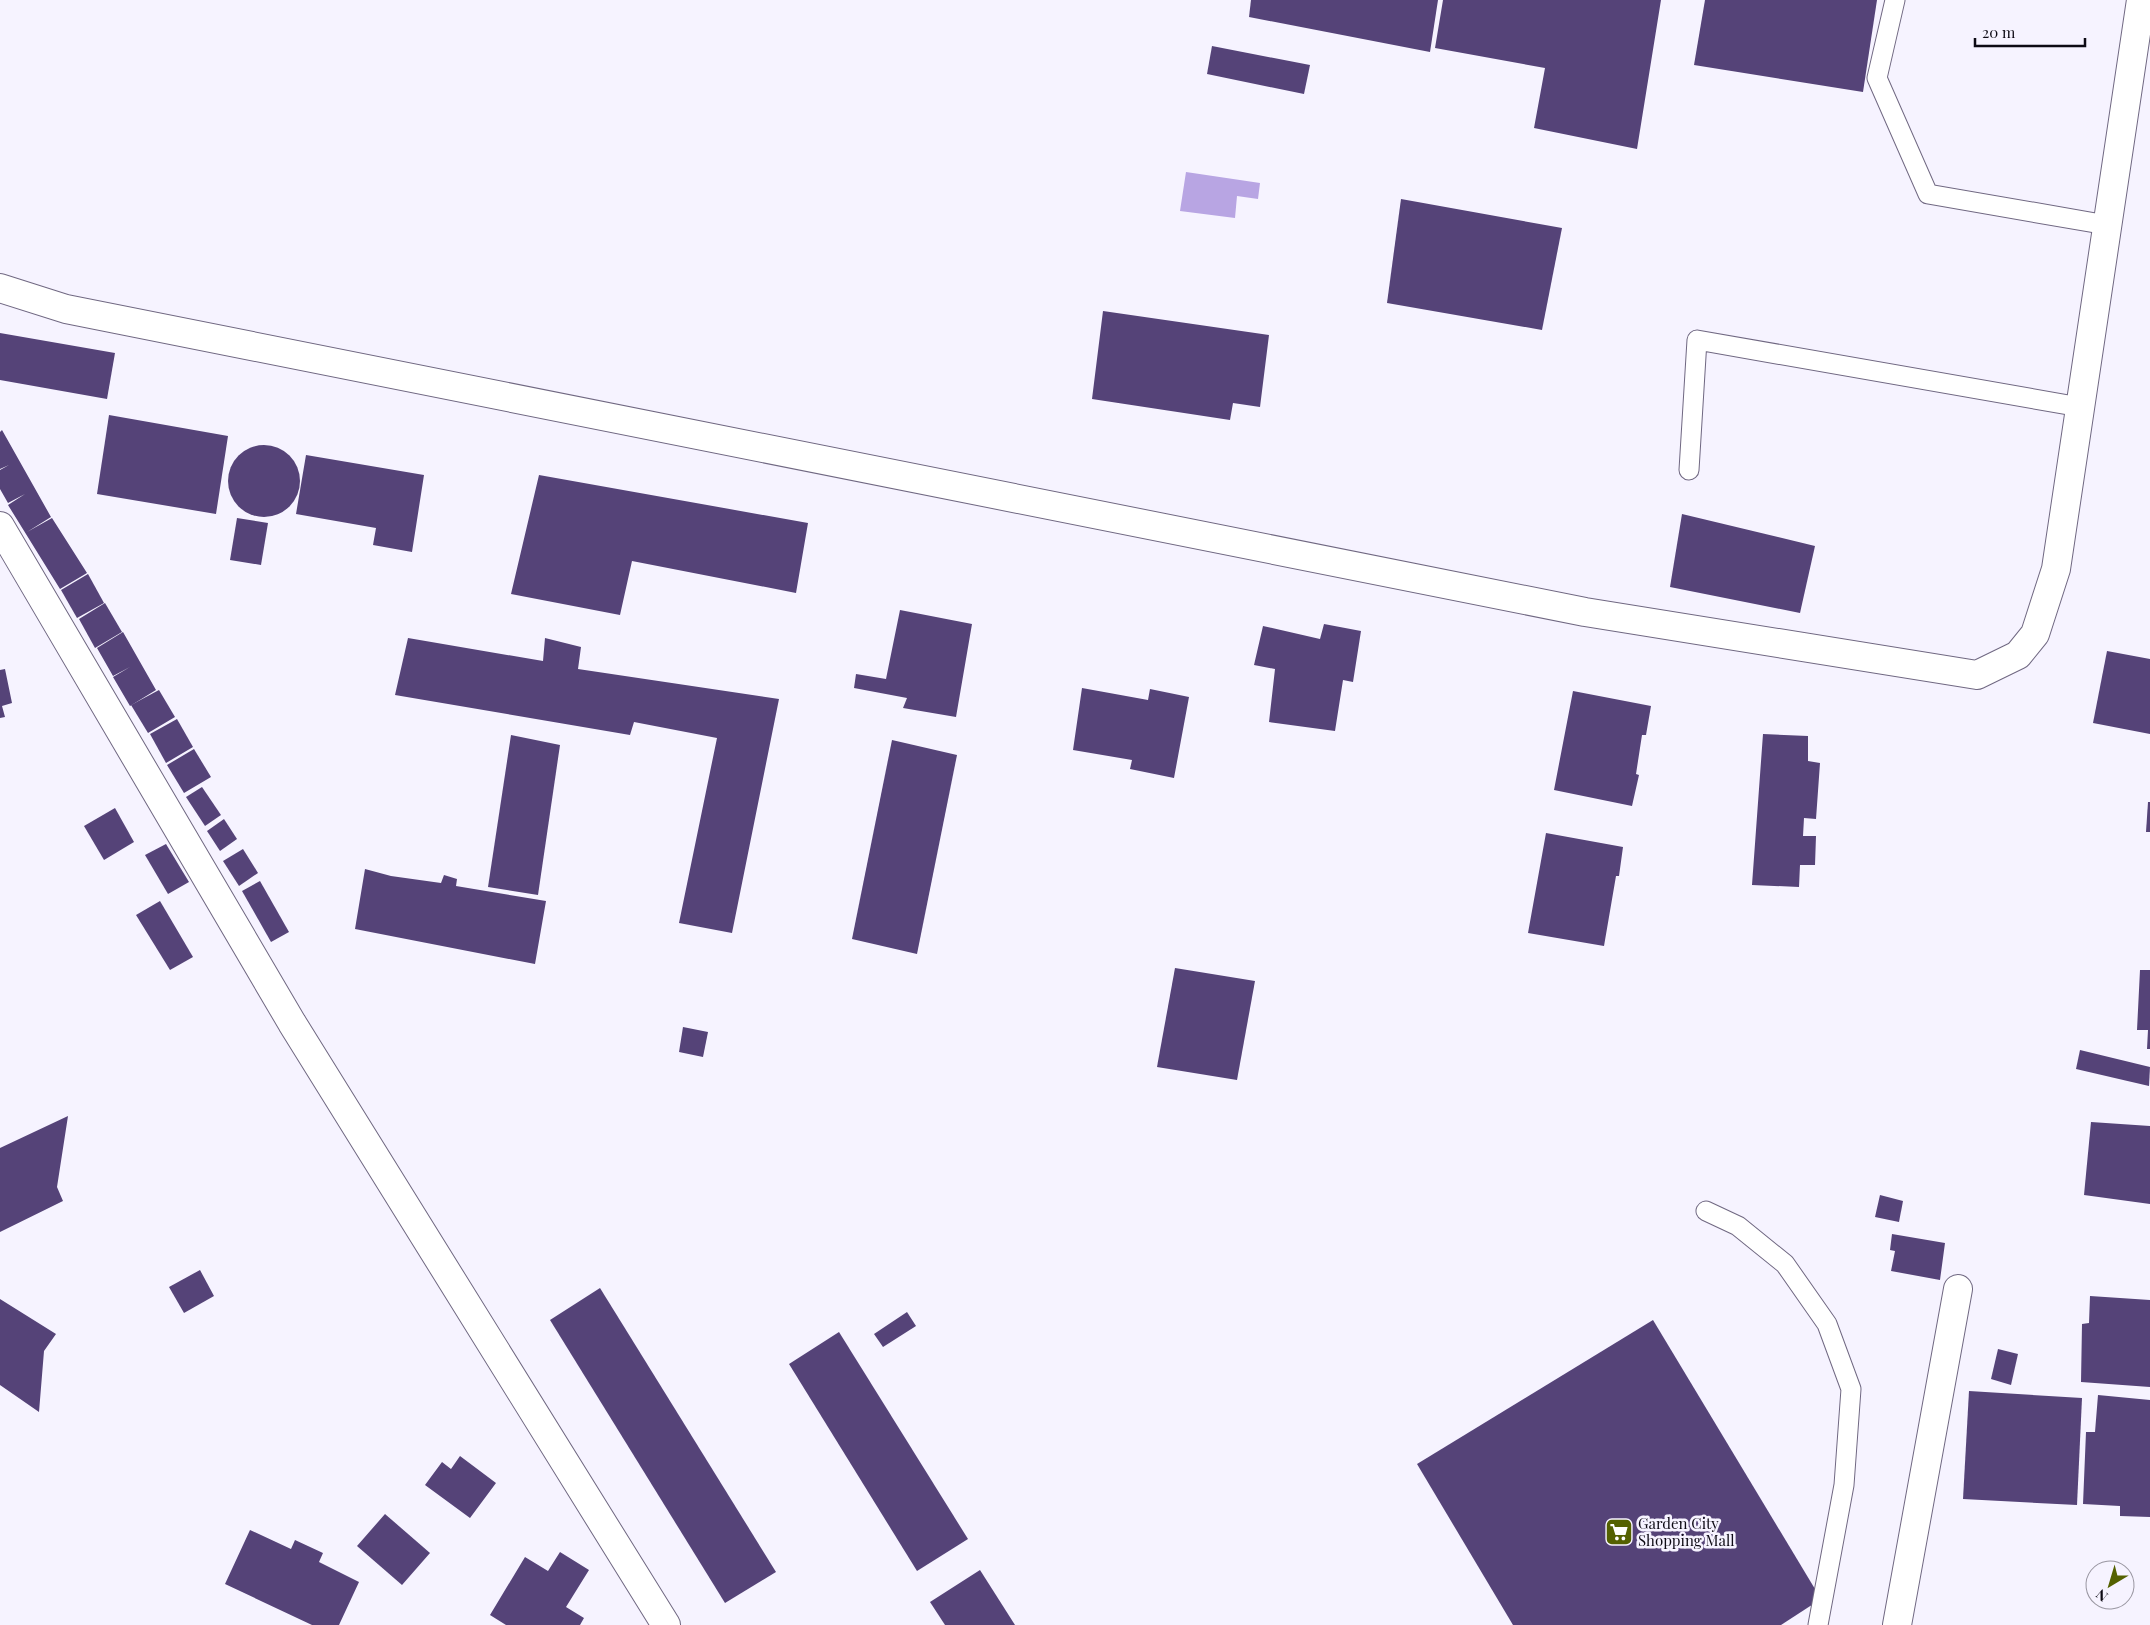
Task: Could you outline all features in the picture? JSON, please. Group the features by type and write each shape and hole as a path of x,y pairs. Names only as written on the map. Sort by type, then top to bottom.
{"street":[{"path":"0,288 75,311 1584,612 1977,676 2018,655 2035,634 2056,569 2141,0"},
{"path":"0,526 292,1023 666,1625"},
{"path":"1897,1625 1958,1289"}],"lane":[{"path":"1895,0 1877,78 1928,194 2107,225"},
{"path":"1689,470 1697,340 2080,407"},
{"path":"1706,1211 1738,1226 1786,1264 1827,1324 1851,1389 1844,1485 1818,1625"}],"shaded area":[{"path":"1186,172 1260,183 1258,199 1237,196 1235,218 1180,211"}],"building":[{"path":"1251,0 1438,0 1430,52 1249,17"},
{"path":"1443,0 1661,0 1637,149 1534,128 1545,68 1435,48"},
{"path":"1705,0 1877,0 1863,92 1694,65"},
{"path":"1212,46 1310,65 1304,94 1207,74"},
{"path":"1401,199 1562,228 1542,330 1387,303"},
{"path":"1103,311 1269,335 1260,407 1233,403 1230,420 1092,399"},
{"path":"0,333 115,353 107,399 0,380"},
{"path":"109,415 228,436 216,514 97,494"},
{"path":"2,430 51,517 27,532 52,518 87,573 60,589 8,505 25,494 8,503 0,489 0,470 9,465 0,469 0,432"},
{"path":"264,445 284,451 294,461 300,481 294,501 284,511 264,517 244,511 234,501 228,481 234,461 244,451"},
{"path":"306,455 424,475 412,552 373,545 376,528 296,514"},
{"path":"539,475 808,523 796,593 632,561 620,615 511,594"},
{"path":"1682,514 1815,546 1800,613 1670,587"},
{"path":"237,518 268,523 261,565 230,560"},
{"path":"88,574 104,603 77,618 61,590"},
{"path":"105,603 122,632 95,648 79,619"},
{"path":"900,610 972,624 956,717 903,708 907,698 854,688 856,674 886,679"},
{"path":"1324,624 1361,631 1353,682 1343,680 1335,731 1269,722 1275,669 1254,665 1263,626 1320,639"},
{"path":"123,632 156,690 130,706 113,677 130,667 113,676 97,648"},
{"path":"408,638 543,661 545,638 581,647 578,669 779,699 732,933 679,923 717,738 634,722 630,735 395,695"},
{"path":"2107,651 2150,659 2150,734 2093,723"},
{"path":"5,669 12,703 2,706 5,717 0,718 0,670"},
{"path":"1082,688 1148,700 1150,689 1189,697 1174,778 1130,769 1132,760 1073,750"},
{"path":"159,690 175,717 148,733 131,705"},
{"path":"1573,691 1651,706 1646,735 1642,735 1636,774 1639,775 1632,806 1554,790"},
{"path":"177,719 193,747 166,763 150,734"},
{"path":"1763,734 1808,736 1808,761 1820,763 1816,819 1804,818 1803,836 1816,836 1815,865 1800,865 1799,887 1752,885"},
{"path":"511,735 560,745 538,895 488,887"},
{"path":"892,740 957,755 917,954 852,939"},
{"path":"194,749 211,777 184,793 167,765"},
{"path":"202,787 221,815 205,826 186,797"},
{"path":"2148,802 2150,802 2150,832 2146,832"},
{"path":"115,808 134,842 104,860 84,826"},
{"path":"224,819 237,839 220,851 207,831"},
{"path":"1546,833 1623,847 1619,876 1616,876 1604,946 1528,933"},
{"path":"166,844 189,882 168,894 145,855"},
{"path":"243,849 258,873 239,886 223,861"},
{"path":"365,869 391,876 441,883 444,875 457,879 456,886 546,901 535,964 355,929"},
{"path":"260,881 289,932 271,942 242,891"},
{"path":"160,901 193,957 170,970 136,915"},
{"path":"1175,968 1255,981 1237,1080 1157,1067"},
{"path":"2140,970 2150,970 2150,1049 2147,1049 2148,1030 2137,1030"},
{"path":"683,1027 708,1032 703,1057 679,1052"},
{"path":"2080,1050 2150,1067 2149,1086 2076,1069"},
{"path":"68,1116 57,1187 63,1201 0,1232 0,1148"},
{"path":"2091,1122 2150,1126 2150,1204 2084,1195"},
{"path":"1880,1195 1903,1201 1899,1222 1875,1217"},
{"path":"1892,1234 1945,1243 1940,1280 1891,1271 1895,1251 1890,1250"},
{"path":"200,1270 214,1296 184,1313 169,1287"},
{"path":"600,1288 776,1572 725,1603 550,1320"},
{"path":"2090,1296 2150,1300 2150,1387 2081,1382 2082,1324 2089,1323"},
{"path":"0,1299 56,1334 44,1351 39,1412 0,1385"},
{"path":"907,1312 916,1326 883,1347 874,1334"},
{"name":"Garden City Shopping Mall","path":"1653,1320 1821,1599 1781,1625 1513,1625 1417,1464"},
{"path":"839,1332 968,1539 917,1571 789,1364"},
{"path":"1998,1349 2018,1354 2011,1385 1991,1379"},
{"path":"1969,1391 2082,1398 2077,1505 1963,1499"},
{"path":"2098,1395 2150,1400 2150,1517 2120,1516 2120,1506 2083,1504 2086,1432 2095,1432"},
{"path":"460,1456 496,1483 470,1518 425,1485 442,1462 451,1469"},
{"path":"385,1514 430,1553 402,1585 357,1546"},
{"path":"250,1530 291,1549 295,1540 323,1553 319,1562 359,1582 339,1625 312,1625 225,1584"},
{"path":"560,1552 589,1570 566,1607 584,1618 580,1625 506,1625 490,1615 525,1557 548,1571"},
{"path":"980,1570 1015,1625 945,1625 930,1602"}],"place":[{"name":"Garden City Shopping Mall","path":"1619,1532"}]}
